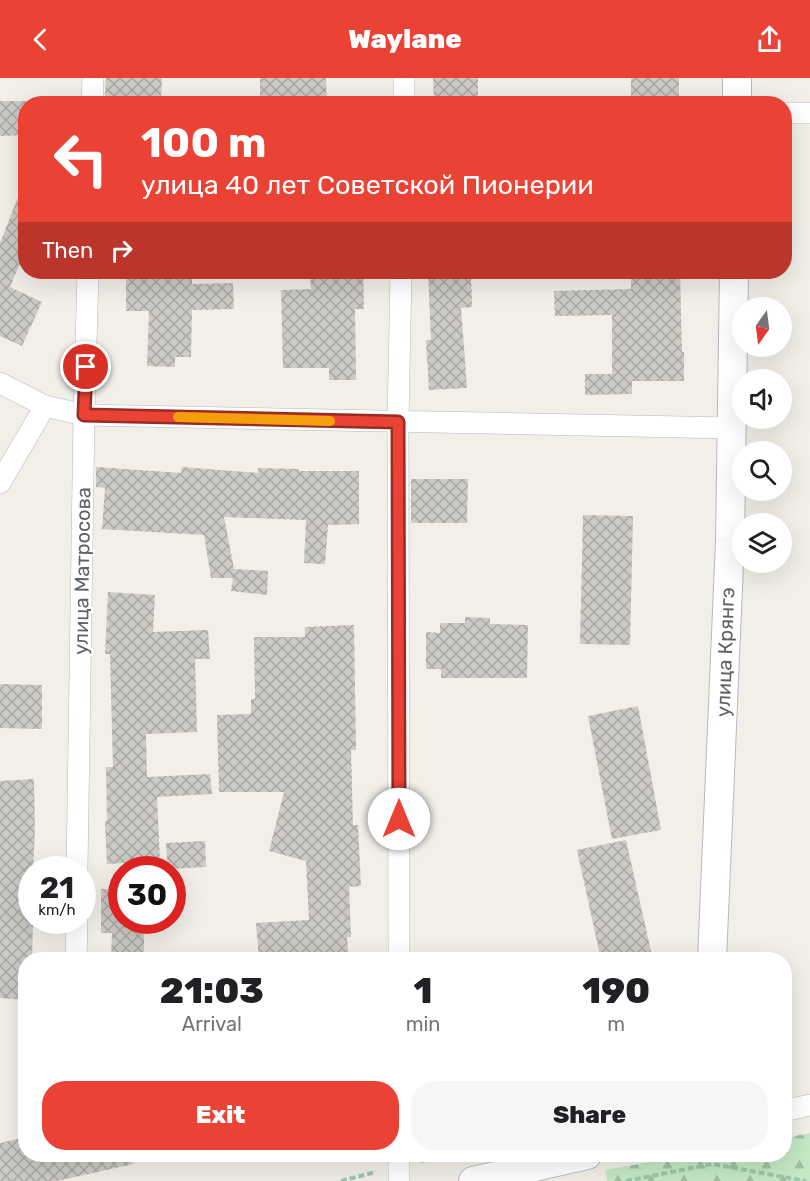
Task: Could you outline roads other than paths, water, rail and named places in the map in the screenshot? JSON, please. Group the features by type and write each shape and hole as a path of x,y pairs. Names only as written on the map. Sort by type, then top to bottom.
{"street":[{"path":"92,96 93,78"},
{"path":"404,78 404,96"},
{"path":"737,78 737,96"},
{"path":"792,113 810,113"},
{"name":"улица Матросова","path":"77,856 88,279"},
{"path":"399,952 398,422 401,279"},
{"name":"улица Крянгэ","path":"733,369 734,279"},
{"path":"0,383 45,406 84,415 732,428"},
{"path":"0,483 45,406"},
{"name":"улица Крянгэ","path":"712,952 730,541 732,428"},
{"path":"76,934 76,952"},
{"path":"792,1109 810,1105"},
{"path":"399,1162 399,1181"},
{"path":"473,1181 556,1162"}]}
